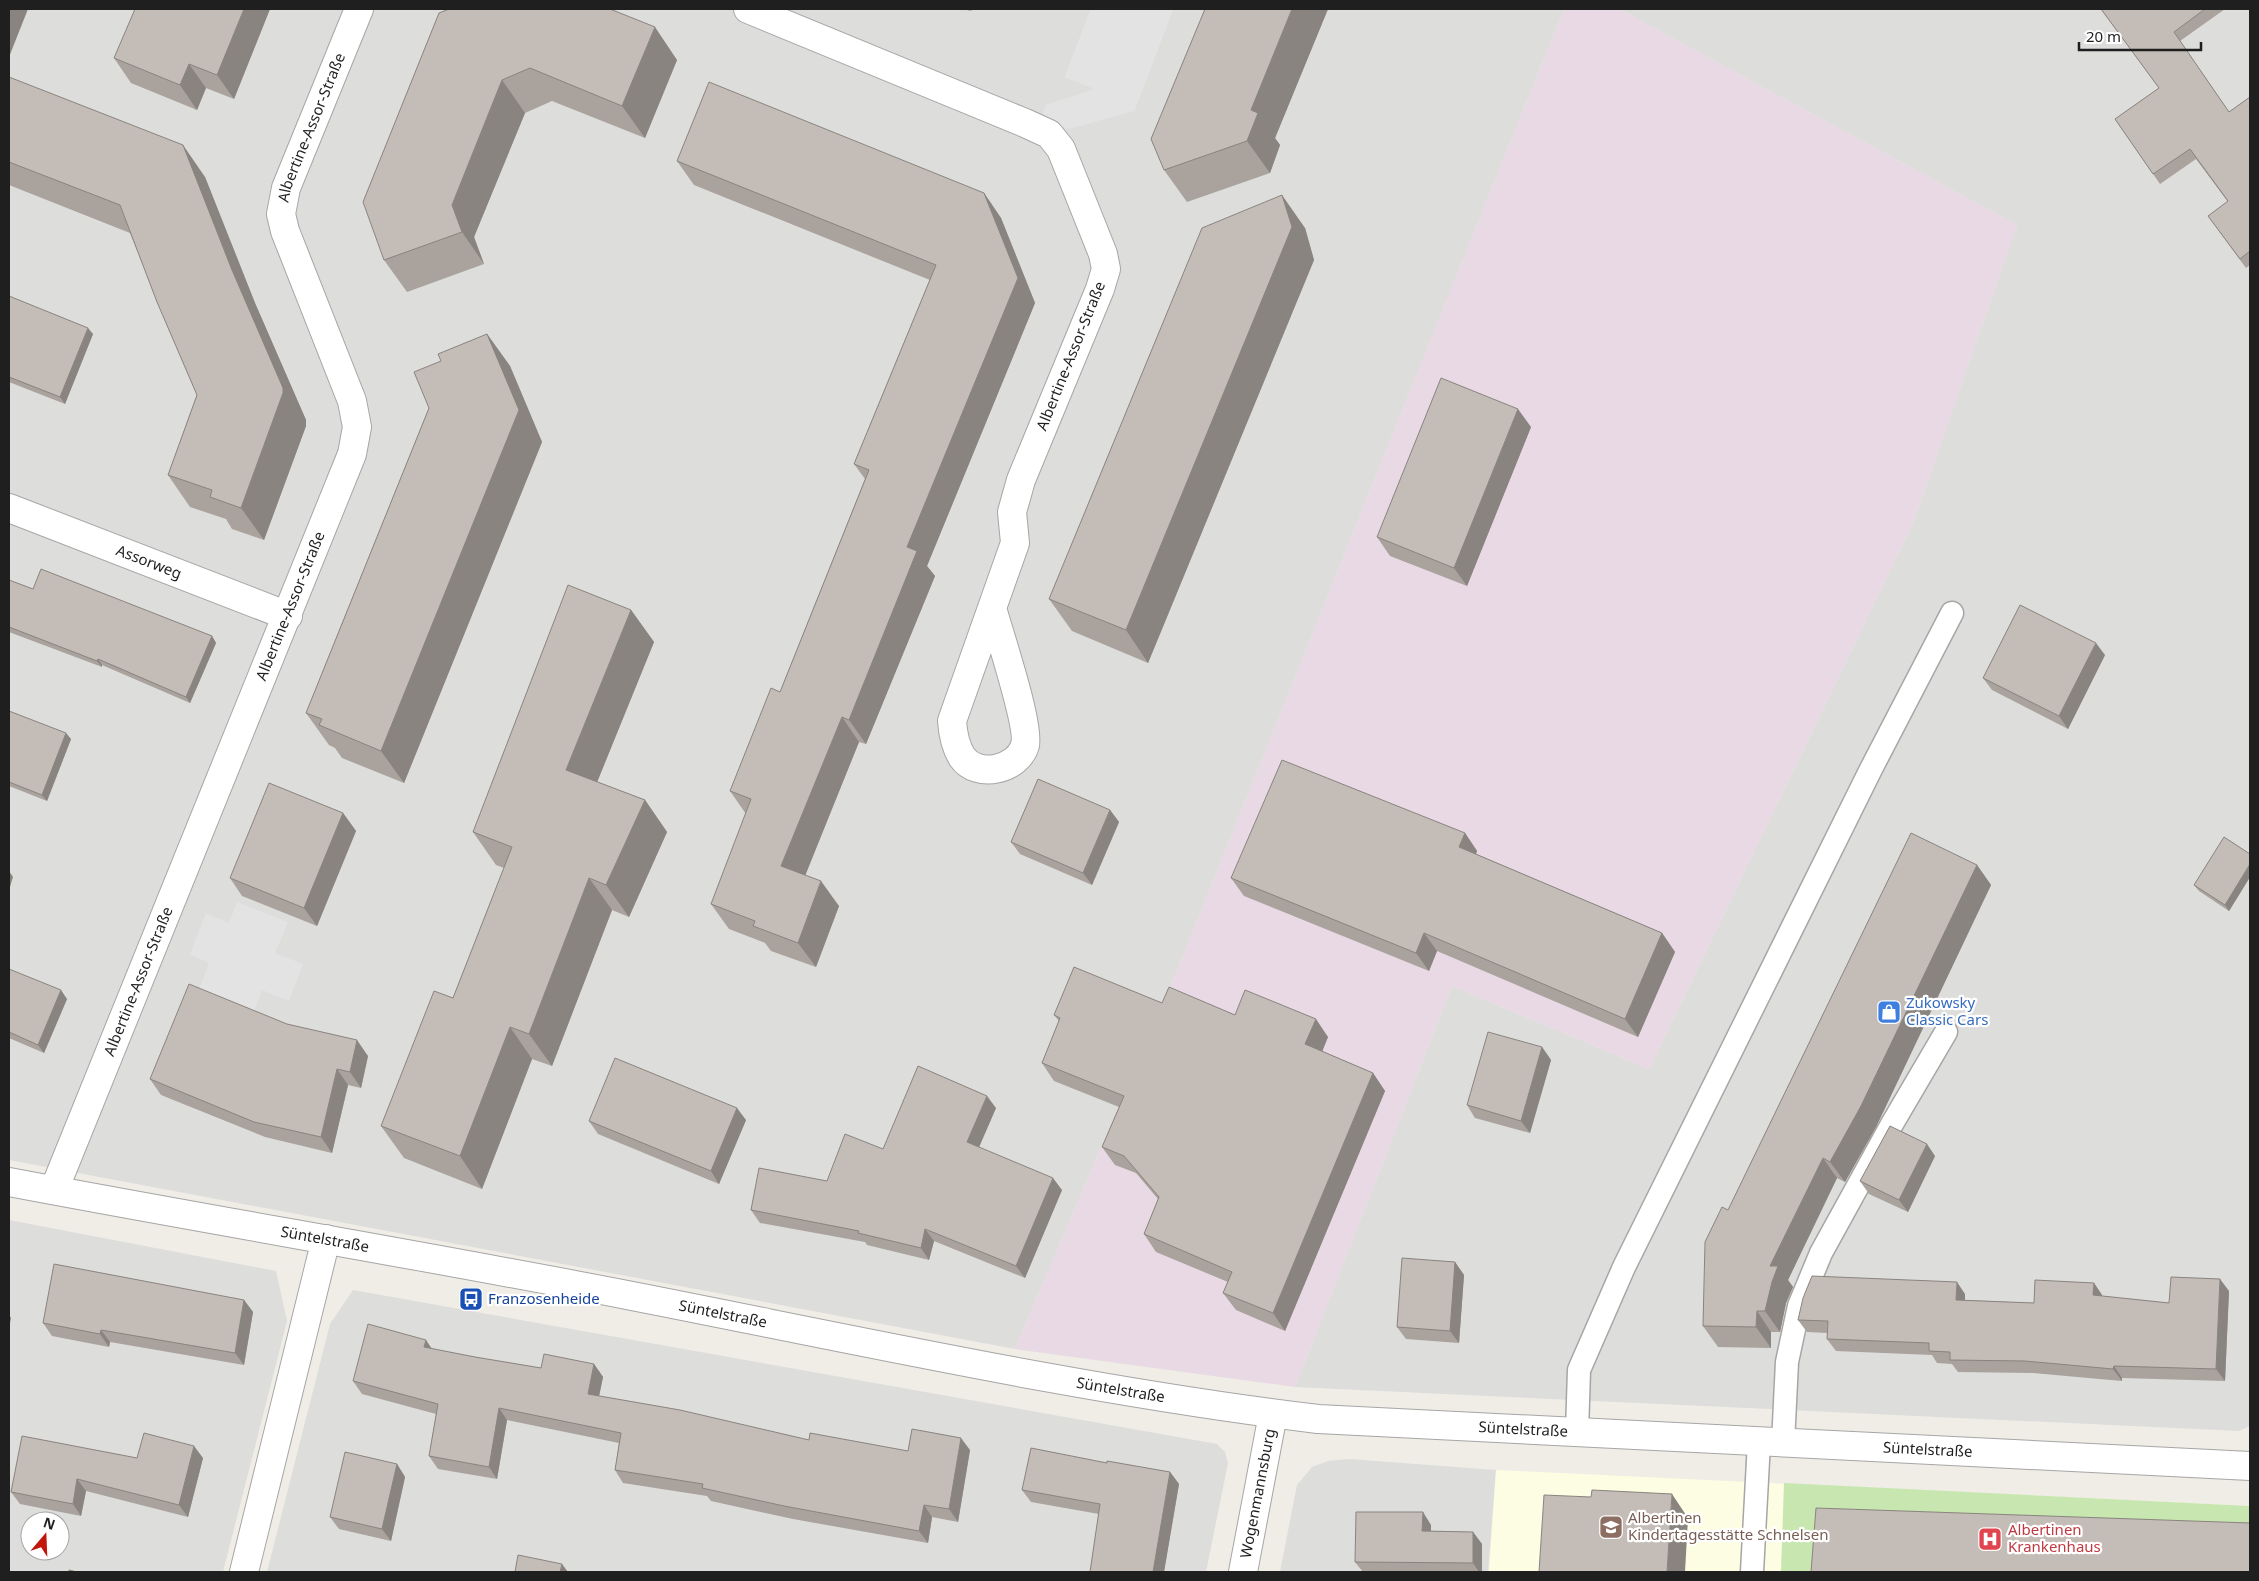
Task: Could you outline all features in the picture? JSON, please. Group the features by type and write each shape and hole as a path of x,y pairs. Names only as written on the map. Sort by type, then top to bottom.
{"street":[{"name":"Albertine-Assor-Straße","path":"748,9 1025,123 1049,134 1061,149 1103,254 1106,269 1100,289 1021,480 1012,512 1015,543 952,721 954,741 963,759 979,769 994,770 1009,764 1020,755 1025,744 1018,701 992,608"},
{"name":"Albertine-Assor-Straße","path":"54,1190 352,454 357,427 352,401 283,223 282,204 286,188 359,11"},
{"name":"Assorweg","path":"9,508 288,616"},
{"name":"Süntelstraße","path":"9,1182 626,1295 1010,1371 1273,1414 1318,1419 2250,1466"},
{"path":"244,1572 326,1239"},
{"name":"Wogenmannsburg","path":"1243,1572 1273,1414"}],"lane":[{"path":"1578,1432 1579,1370 1624,1267 1871,770 1952,613"},
{"path":"1752,1572 1771,1442 1799,1306 1821,1253 1946,1032"}],"shaded area":[{"path":"9,9 1091,9 1065,77 1096,89 1047,105 1134,111 1173,9 1564,9 1179,966 1015,1349 9,1160"},
{"path":"1091,9 1173,9 1134,111 1069,129 1041,117 1046,105 1095,89 1065,77"},
{"path":"1564,9 1619,9 2017,225 1913,523 1649,1069 1452,986 1295,1387 1015,1349 1179,966"},
{"path":"1619,9 2250,9 2250,1426 2239,1431 1295,1387 1452,986 1649,1069 1913,523 2017,225"},
{"path":"237,902 288,922 275,953 303,964 289,1001 262,990 252,1017 197,995 209,963 190,954 206,913 229,923"},
{"path":"9,1220 276,1271 287,1321 223,1572 9,1572"},
{"path":"353,1290 1217,1444 1225,1452 1228,1463 1206,1572 267,1572 330,1324"},
{"path":"1349,1459 1496,1470 1488,1572 1280,1572 1297,1485 1312,1467 1328,1461"},
{"name":"Albertinen Krankenhaus","path":"1496,1470 2250,1506 2250,1572 1489,1572"}],"green space":[{"name":"Albertinen Krankenhaus","path":"1784,1483 2250,1506 2250,1531 1818,1572 1781,1572"}],"building":[{"path":"135,9 244,9 217,75 189,64 180,85 114,58"},
{"path":"449,9 610,9 655,27 622,106 530,68 502,80 452,205 462,232 384,260 363,202 439,13"},
{"path":"1205,9 1292,9 1251,110 1258,113 1247,141 1164,170 1151,139"},
{"path":"2101,9 2205,9 2174,32 2229,112 2250,97 2250,251 2240,259 2208,216 2228,201 2190,149 2153,174 2115,119 2159,88"},
{"path":"9,77 183,145 232,270 283,388 283,393 241,508 210,497 212,490 168,475 197,395 157,302 120,205 9,162"},
{"path":"709,82 984,193 1018,278 907,547 917,551 849,720 842,717 781,866 821,881 798,943 753,926 755,921 711,904 751,799 730,791 771,688 780,692 869,470 854,464 936,265 677,161"},
{"path":"1282,195 1292,227 1126,630 1049,599 1202,228"},
{"path":"9,296 88,328 60,397 9,377"},
{"path":"487,334 519,410 381,751 319,725 322,719 306,713 429,408 414,372 441,361 438,354"},
{"path":"1441,378 1518,409 1454,568 1377,537"},
{"path":"41,569 212,636 186,697 98,659 97,661 9,627 9,580 33,589"},
{"path":"568,585 631,610 566,770 645,800 606,885 589,878 529,1034 510,1027 460,1156 381,1126 434,991 453,998 512,847 473,832"},
{"path":"2020,605 2096,643 2059,716 1983,678"},
{"path":"9,711 66,733 42,795 9,782"},
{"path":"1282,760 1465,833 1459,847 1662,933 1625,1019 1424,933 1416,953 1231,878"},
{"path":"1038,779 1110,810 1083,873 1011,842"},
{"path":"269,783 343,813 304,908 230,878"},
{"path":"1911,833 1977,865 1861,1106 1830,1162 1823,1158 1770,1266 1778,1266 1765,1311 1757,1311 1756,1327 1703,1326 1705,1242 1722,1207 1728,1210"},
{"path":"2224,837 2250,854 2250,864 2225,905 2194,885"},
{"path":"1074,967 1162,1003 1169,987 1235,1015 1245,990 1316,1019 1305,1044 1373,1073 1273,1313 1223,1293 1232,1272 1144,1234 1159,1197 1124,1156 1102,1147 1124,1096 1042,1063 1060,1018 1054,1015"},
{"path":"9,969 61,990 38,1045 9,1032"},
{"path":"189,984 287,1024 357,1040 350,1072 337,1069 321,1137 254,1122 150,1079"},
{"path":"1488,1032 1542,1047 1521,1121 1467,1105"},
{"path":"615,1058 737,1108 711,1171 589,1121"},
{"path":"918,1066 987,1096 967,1142 1053,1178 1016,1266 925,1229 921,1248 858,1233 859,1231 751,1210 759,1168 827,1181 845,1134 883,1149"},
{"path":"1890,1126 1927,1144 1899,1200 1860,1181"},
{"path":"1402,1258 1455,1262 1450,1331 1397,1327"},
{"path":"54,1264 244,1300 235,1353 101,1330 100,1334 43,1323"},
{"path":"1812,1276 1957,1282 1956,1300 2034,1303 2035,1280 2094,1283 2093,1295 2169,1303 2171,1277 2220,1279 2216,1369 2114,1366 2113,1369 2025,1361 1950,1360 1950,1352 1929,1351 1929,1343 1827,1339 1828,1321 1798,1320 1803,1298"},
{"path":"368,1324 426,1340 424,1347 475,1357 541,1368 544,1354 594,1364 588,1394 680,1410 809,1440 810,1433 908,1451 912,1429 961,1438 949,1509 924,1505 919,1531 784,1506 702,1488 703,1484 615,1470 621,1433 499,1408 489,1467 429,1456 438,1404 353,1381"},
{"path":"144,1433 194,1446 179,1505 77,1479 73,1504 11,1492 22,1436 137,1458"},
{"path":"1031,1448 1107,1463 1107,1461 1170,1472 1153,1572 1090,1572 1100,1504 1022,1490"},
{"path":"345,1452 397,1464 382,1529 330,1517"},
{"path":"1592,1490 1672,1494 1667,1572 1539,1572 1544,1495 1591,1497"},
{"name":"Albertinen Krankenhaus","path":"1816,1508 2250,1523 2250,1572 1811,1572"},
{"path":"1356,1512 1423,1512 1422,1531 1473,1532 1473,1563 1355,1562"},
{"path":"518,1555 562,1564 560,1572 515,1572"}],"place":[{"name":"Zukowsky Classic Cars","path":"1889,1012"},
{"name":"Franzosenheide","path":"471,1299"},
{"name":"Albertinen Kindertagesstätte Schnelsen","path":"1611,1527"},
{"name":"Albertinen Krankenhaus","path":"1990,1539"}]}
